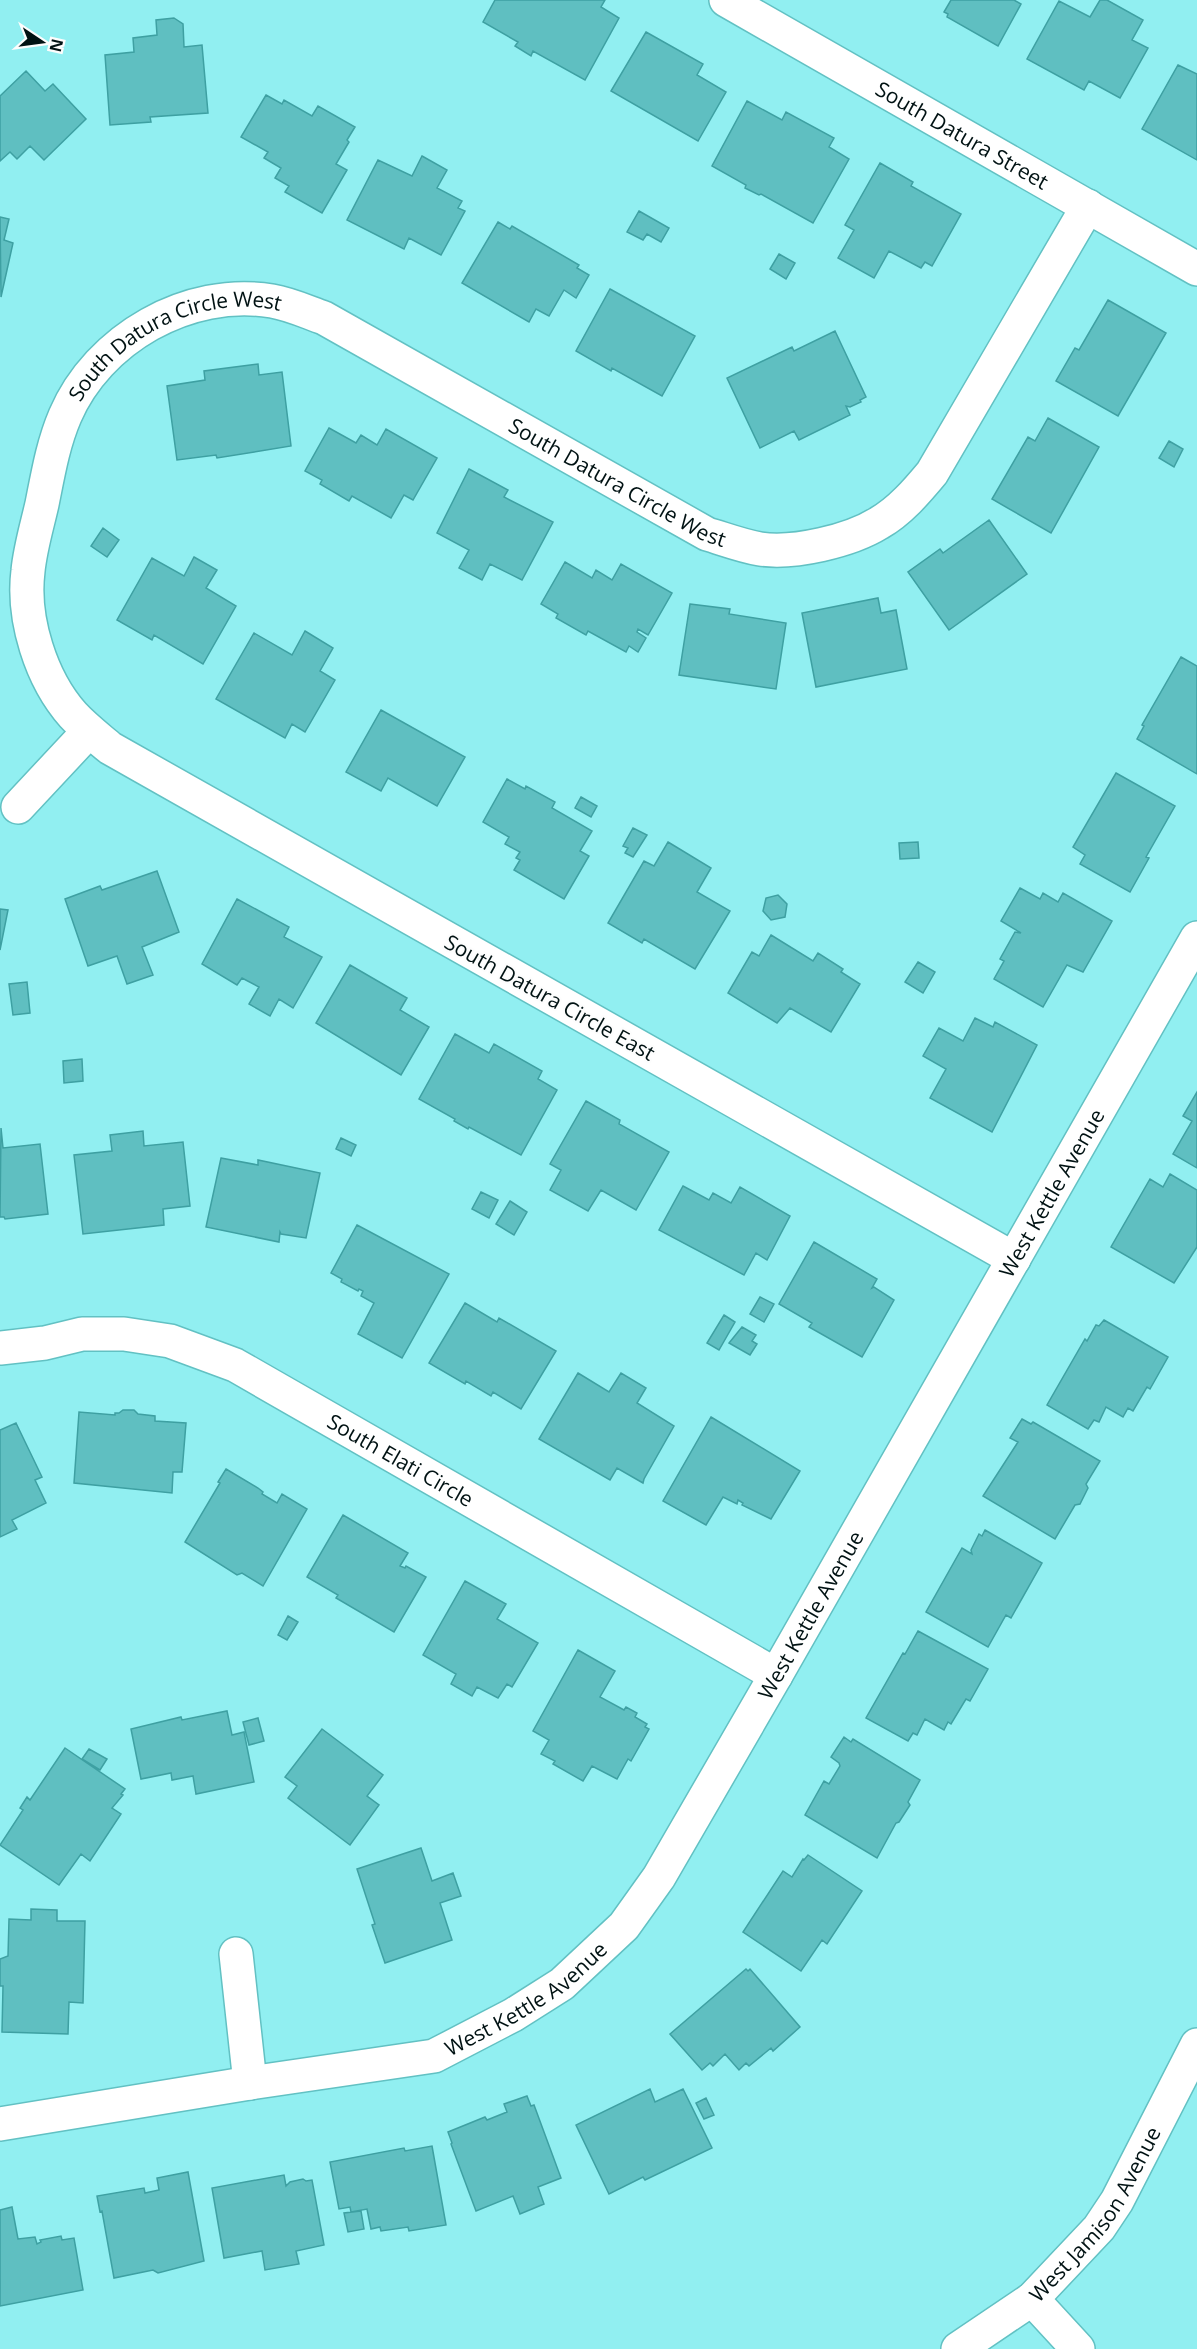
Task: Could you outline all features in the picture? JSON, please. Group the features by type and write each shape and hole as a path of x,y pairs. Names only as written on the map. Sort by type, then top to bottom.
{"street":[{"name":"South Datura Street","path":"726,0 1197,269"},
{"name":"South Datura Circle West","path":"58,434 85,379 104,356 129,336 165,315 216,302 246,299 273,302 324,318 707,534 761,549 796,549 833,542 879,524 911,498 933,473 1088,207"},
{"name":"South Datura Circle East","path":"58,434 30,559 27,594 32,635 43,667 71,713 89,731 110,748 1014,1259"},
{"path":"18,807 89,731"},
{"name":"West Kettle Avenue","path":"0,2124 250,2083 434,2056 513,2015 562,1983 624,1926 659,1877 1197,938"},
{"name":"South Elati Circle","path":"0,1348 45,1343 82,1334 124,1334 170,1341 235,1365 776,1675"},
{"path":"236,1954 250,2083"},
{"name":"West Jamison Avenue","path":"958,2349 1032,2299 1099,2228 1118,2201 1197,2045"},
{"path":"1032,2299 1078,2349"}],"building":[{"path":"495,0 605,0 601,7 619,18 585,80 533,51 531,56 515,46 518,42 483,22"},
{"path":"951,0 1014,0 1021,4 998,46 947,17 948,14 944,12"},
{"path":"1100,0 1107,0 1143,20 1132,40 1148,48 1120,98 1089,81 1084,90 1027,59 1059,1 1090,17"},
{"path":"174,18 183,24 184,47 202,45 208,113 150,117 151,122 110,125 105,55 134,52 133,38 157,35 156,20"},
{"path":"646,32 703,64 697,75 726,92 698,141 611,91"},
{"path":"1178,65 1197,74 1197,160 1142,129"},
{"path":"26,71 45,91 53,84 86,119 44,160 30,146 17,159 10,152 0,161 0,96"},
{"path":"266,95 282,104 284,100 312,116 318,106 355,127 336,164 347,170 322,213 285,192 289,186 275,178 281,168 264,158 268,152 241,137"},
{"path":"747,101 782,120 786,112 834,138 829,147 849,159 813,223 761,194 745,188 746,185 712,166"},
{"path":"422,156 447,170 437,188 462,201 458,208 465,211 441,255 409,238 404,249 347,220 378,160 412,176"},
{"path":"880,163 913,182 911,186 961,214 932,266 925,262 921,268 889,251 874,278 838,258 854,230 845,225"},
{"path":"639,211 669,228 661,242 647,234 643,240 627,232"},
{"path":"0,217 9,219 4,240 13,243 1,297"},
{"path":"498,222 510,229 512,226 579,265 577,268 589,275 576,298 564,290 549,316 536,309 529,322 462,283"},
{"path":"779,254 795,263 786,279 770,269"},
{"path":"610,289 695,336 662,396 576,351"},
{"path":"1108,300 1166,333 1118,416 1056,381 1075,348 1079,350"},
{"path":"835,331 866,397 850,407 846,406 850,415 799,440 794,431 760,448 727,378 792,347 794,351"},
{"path":"258,364 259,375 282,372 291,446 217,458 216,455 177,460 167,386 205,380 204,371"},
{"path":"1048,418 1099,447 1051,533 992,499 1028,437 1035,441"},
{"path":"329,428 356,443 361,435 377,445 386,429 437,458 413,500 404,495 391,518 352,496 349,501 320,484 322,480 305,471"},
{"path":"1169,441 1183,449 1174,467 1159,458"},
{"path":"469,469 508,490 504,497 553,522 522,580 490,564 482,580 459,568 469,550 437,533"},
{"path":"989,520 1027,574 949,630 908,572 940,549 943,553"},
{"path":"103,528 119,540 107,557 91,546"},
{"path":"194,557 217,570 206,588 236,606 203,664 154,635 152,640 117,620 152,558 184,576"},
{"path":"565,562 592,578 596,570 612,580 621,564 672,593 648,635 638,629 637,632 646,638 638,652 629,646 626,652 588,631 586,635 556,618 558,614 541,604"},
{"path":"878,598 881,613 896,610 907,669 816,687 802,613"},
{"path":"690,604 730,609 729,614 786,623 776,689 679,675"},
{"path":"305,631 333,648 320,671 335,680 305,732 292,724 285,738 216,699 254,633 292,655"},
{"path":"1181,657 1197,666 1197,774 1137,739 1144,726 1142,725"},
{"path":"381,710 465,757 437,806 388,778 381,791 346,772"},
{"path":"1116,773 1175,806 1146,857 1149,858 1130,892 1080,864 1085,855 1073,847"},
{"path":"507,779 525,789 526,786 555,802 552,808 592,831 580,851 589,856 564,899 514,870 520,860 516,858 520,852 505,844 509,837 483,822"},
{"path":"581,797 597,806 591,817 575,808"},
{"path":"633,828 647,835 633,857 625,853 628,848 623,846"},
{"path":"668,842 711,868 697,892 730,911 695,969 644,939 642,943 608,923 644,861 654,866"},
{"path":"918,842 919,858 900,859 899,843"},
{"path":"157,871 179,932 142,947 153,975 127,984 117,956 88,966 65,899 100,886 102,890"},
{"path":"1020,888 1040,899 1043,893 1058,902 1063,893 1112,921 1083,972 1067,965 1043,1007 994,979 1004,961 1000,959 1015,932 1021,933 1001,921"},
{"path":"778,895 787,904 785,917 771,920 763,911 766,898"},
{"path":"237,899 289,927 284,937 322,957 293,1008 279,999 270,1016 249,1004 259,987 242,978 237,985 202,964"},
{"path":"0,909 8,910 0,950"},
{"path":"771,935 813,961 818,953 843,969 841,972 860,984 831,1032 790,1008 777,1023 728,993 752,952 759,956"},
{"path":"918,962 935,972 923,993 905,982"},
{"path":"350,965 407,998 400,1010 429,1027 401,1075 316,1023"},
{"path":"27,982 30,1013 13,1015 9,984"},
{"path":"975,1018 993,1027 995,1022 1037,1045 992,1132 930,1098 946,1069 923,1056 939,1028 963,1041"},
{"path":"455,1034 489,1053 494,1044 542,1071 538,1079 557,1090 521,1155 469,1127 468,1129 419,1099"},
{"path":"82,1059 83,1081 64,1083 63,1061"},
{"path":"1197,1092 1197,1168 1173,1154 1192,1121 1183,1116"},
{"path":"586,1101 620,1120 619,1124 669,1152 636,1210 601,1190 588,1211 550,1190 561,1170 550,1164"},
{"path":"1,1128 3,1148 40,1144 48,1214 5,1219 0,1217"},
{"path":"143,1131 144,1146 183,1142 190,1206 163,1209 164,1225 83,1234 74,1155 112,1151 110,1135"},
{"path":"341,1138 356,1145 351,1156 336,1149"},
{"path":"221,1158 258,1165 258,1160 320,1173 306,1238 280,1232 279,1242 206,1227"},
{"path":"1170,1174 1197,1190 1197,1247 1174,1283 1111,1247 1150,1179 1163,1187"},
{"path":"683,1186 709,1200 713,1193 731,1203 740,1187 790,1216 767,1260 756,1253 744,1275 659,1230"},
{"path":"481,1192 498,1200 489,1218 472,1209"},
{"path":"510,1201 527,1212 514,1235 496,1224"},
{"path":"357,1225 449,1274 402,1358 358,1334 374,1303 361,1296 363,1291 359,1289 358,1291 341,1282 342,1279 331,1273"},
{"path":"814,1242 877,1279 872,1288 874,1287 894,1300 862,1357 809,1327 812,1323 779,1304"},
{"path":"760,1297 774,1304 764,1322 750,1314"},
{"path":"465,1303 497,1322 499,1318 556,1351 521,1409 493,1392 491,1396 466,1381 465,1384 429,1363"},
{"path":"724,1315 735,1322 719,1350 707,1343"},
{"path":"1104,1320 1168,1357 1150,1389 1147,1387 1133,1411 1128,1408 1123,1417 1106,1407 1099,1422 1094,1420 1088,1429 1047,1405 1085,1339 1087,1341 1096,1325 1099,1326"},
{"path":"742,1327 756,1335 752,1341 757,1344 750,1355 729,1343"},
{"path":"578,1373 609,1392 621,1373 646,1388 637,1403 674,1426 643,1483 617,1468 610,1480 539,1439"},
{"path":"123,1410 134,1410 138,1414 155,1416 155,1421 186,1423 182,1472 173,1472 172,1493 74,1483 79,1412 115,1415"},
{"path":"711,1417 800,1471 771,1519 742,1505 743,1503 738,1500 737,1504 723,1497 706,1525 663,1501"},
{"path":"1022,1419 1031,1424 1033,1422 1100,1461 1086,1484 1088,1488 1080,1504 1075,1505 1055,1539 983,1496 1018,1442 1010,1438"},
{"path":"16,1423 42,1477 35,1480 46,1503 12,1520 17,1529 0,1537 0,1430"},
{"path":"226,1469 258,1488 263,1492 262,1494 277,1503 282,1494 307,1509 263,1586 242,1573 237,1575 185,1542"},
{"path":"343,1515 408,1553 400,1566 405,1568 406,1566 426,1577 394,1632 336,1598 338,1595 307,1577"},
{"path":"985,1530 1042,1563 1011,1618 1006,1615 988,1647 926,1612 962,1548 972,1554 971,1550 979,1534 982,1536"},
{"path":"465,1581 506,1604 497,1619 538,1643 512,1687 507,1684 498,1698 477,1687 472,1696 451,1684 456,1674 423,1655"},
{"path":"288,1616 298,1622 287,1640 278,1635"},
{"path":"918,1631 988,1669 970,1701 966,1699 951,1724 948,1722 944,1730 925,1719 917,1735 913,1733 908,1741 866,1718"},
{"path":"578,1650 615,1671 600,1697 624,1710 626,1707 637,1713 635,1717 647,1724 645,1727 649,1729 631,1761 628,1759 617,1779 592,1766 583,1781 553,1764 555,1761 541,1754 549,1740 533,1731"},
{"path":"227,1711 232,1735 244,1732 254,1782 196,1794 193,1776 172,1780 171,1773 141,1779 131,1729 181,1717 182,1720"},
{"path":"258,1718 264,1741 249,1745 243,1722"},
{"path":"322,1729 383,1775 367,1796 379,1805 350,1845 288,1798 297,1786 285,1777"},
{"path":"844,1737 851,1742 853,1739 920,1780 908,1802 910,1805 896,1823 877,1858 805,1815 824,1781 829,1784 840,1766 831,1757"},
{"path":"65,1748 125,1789 112,1808 121,1814 90,1861 81,1854 59,1885 0,1845 23,1810 20,1808 27,1797 30,1800"},
{"path":"89,1749 107,1759 100,1770 82,1759"},
{"path":"421,1848 432,1881 453,1873 461,1896 440,1903 452,1940 385,1963 357,1869"},
{"path":"808,1855 862,1891 827,1944 822,1940 801,1971 743,1932 783,1871 792,1877"},
{"path":"31,1909 57,1910 57,1921 85,1921 83,2003 69,2002 68,2034 2,2032 3,1986 0,1986 0,1959 8,1956 9,1919 31,1920"},
{"path":"746,1969 748,1971 750,1969 800,2027 773,2051 771,2048 749,2066 746,2063 739,2070 725,2054 713,2066 710,2063 702,2070 670,2034"},
{"path":"650,2089 655,2102 683,2089 712,2148 645,2180 643,2177 609,2194 576,2125"},
{"path":"527,2096 531,2106 534,2105 561,2178 538,2187 544,2204 520,2214 513,2196 476,2211 448,2132 485,2117 487,2120 507,2112 504,2104"},
{"path":"706,2098 714,2115 704,2119 696,2103"},
{"path":"432,2146 446,2225 409,2231 408,2227 381,2231 380,2227 371,2229 367,2209 351,2212 350,2207 339,2209 330,2162 404,2148 405,2151"},
{"path":"188,2172 204,2261 158,2273 153,2270 114,2278 102,2211 100,2212 97,2196 144,2188 145,2193 159,2190 157,2178"},
{"path":"284,2175 286,2186 290,2182 303,2179 312,2180 324,2245 296,2251 299,2264 265,2270 262,2251 224,2258 212,2188"},
{"path":"12,2207 18,2239 35,2237 37,2244 41,2242 40,2240 61,2236 62,2240 74,2238 83,2290 0,2306 0,2210"},
{"path":"361,2211 364,2229 348,2232 344,2213"}]}
